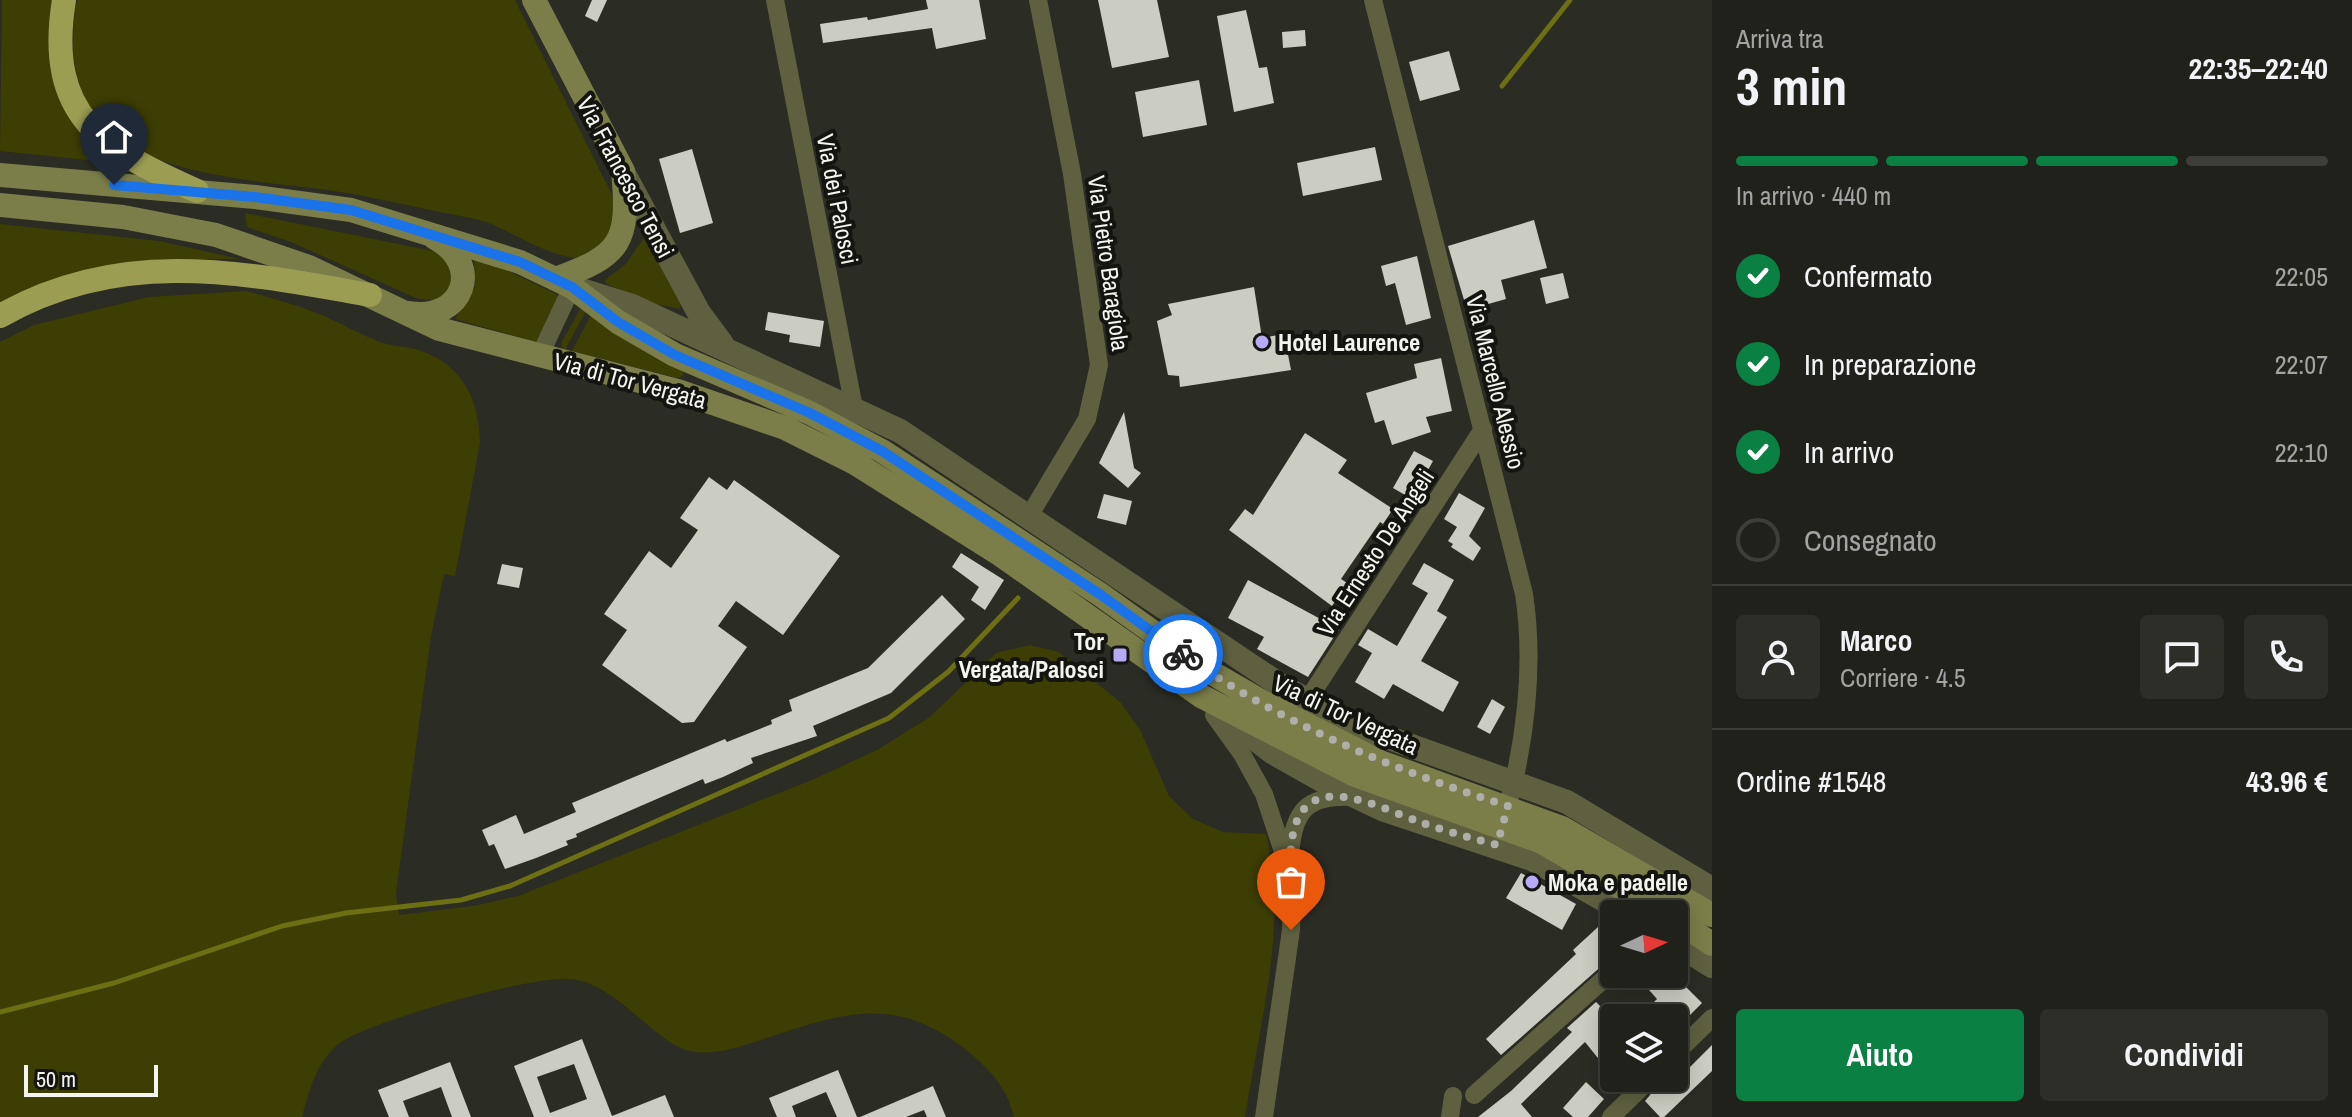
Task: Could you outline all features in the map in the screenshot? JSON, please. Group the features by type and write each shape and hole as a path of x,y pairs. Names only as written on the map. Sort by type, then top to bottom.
{"highway":[{"path":"64,0 64,68 80,114 101,139 121,155 197,191"},
{"path":"0,316 37,298 96,279 167,270 211,270 370,295"}],"main road":[{"name":"Via Francesco Tensi","path":"534,0 623,171"},
{"path":"564,283 598,262 619,244 626,214 623,171"},
{"name":"Via di Tor Vergata","path":"0,175 197,191 351,210 501,254 564,283 618,322 675,355 810,413 921,474 1200,666 1251,696 1572,857 1643,900"},
{"name":"Via di Tor Vergata","path":"0,205 123,217 216,235 309,267 450,333 678,391 771,423 830,450 998,553 1201,696 1355,775 1503,825 1611,853 1712,915"},
{"path":"392,307 415,314 434,314 453,303 461,288 463,269 457,254 439,239 415,230"},
{"path":"1688,928 1712,944"}],"street":[{"name":"Via dei Palosci","path":"775,0 854,408"},
{"name":"Via Pietro Baragiola","path":"1028,518 1087,419 1094,398 1099,354 1038,0"},
{"name":"Via Marcello Alessio","path":"1373,0 1521,582 1528,627 1529,663 1515,780 1503,825"},
{"name":"Via Francesco Tensi","path":"623,171 699,313 727,348"},
{"name":"Via di Tor Vergata","path":"564,283 632,306 854,408 934,452 1231,654 1307,701 1420,750 1515,780 1578,808 1712,889"},
{"path":"540,355 564,283"},
{"name":"Via Ernesto De Angeli","path":"1307,701 1483,429"},
{"name":"Via di Tor Vergata","path":"1201,696 1272,752 1355,797 1451,833 1503,825 1549,867 1605,900"},
{"path":"1201,696 1255,776 1275,819 1289,867"},
{"path":"1264,1117 1291,930 1289,867 1295,825 1306,807 1324,797 1355,797"},
{"path":"1688,951 1712,966"},
{"path":"1474,1095 1600,982"},
{"path":"1688,1041 1712,1018"},
{"path":"1611,1117 1637,1092"},
{"path":"1450,1117 1453,1096"}],"shaded area":[{"path":"2,0 57,0 92,143 117,163 0,151"},
{"path":"77,0 515,0 616,203 619,224 588,258 575,258 549,251 476,219 351,194 227,177 182,167 142,152 109,130 85,99 74,56"},
{"path":"245,213 438,252 446,257 453,286 437,301 416,298 291,242 247,227"},
{"path":"0,224 159,241 240,259 159,259 121,264 0,306"},
{"path":"645,236 681,303 680,309 646,302 605,283 626,264"},
{"path":"482,258 559,298 540,343 455,319 475,287 474,261"},
{"path":"247,291 315,312 380,342 417,349 437,358 459,376 476,413 480,443 455,576 444,574 431,636 396,893 399,915 473,906 518,896 812,780 877,750 930,717 996,653 1030,645 1059,652 1121,703 1140,730 1169,796 1193,819 1223,832 1266,834 1272,869 1273,940 1245,1117 1014,1117 1001,1086 970,1053 934,1029 909,1019 884,1014 835,1018 707,1053 677,1046 621,1003 589,984 572,979 553,979 453,1001 384,1023 340,1043 325,1058 315,1077 302,1117 0,1117 0,342 34,325 149,297"},
{"path":"580,309 586,311 565,350 561,345"},
{"path":"591,315 684,371 683,376 677,378 572,351"}],"building":[{"path":"592,0 607,0 597,22 585,16"},
{"path":"926,0 979,0 986,39 936,49 932,28 823,43 820,24 867,17 868,20 928,9"},
{"path":"1098,0 1157,0 1169,57 1112,68"},
{"path":"1246,10 1259,68 1267,67 1274,103 1234,112 1217,16"},
{"path":"1305,30 1306,46 1283,48 1282,32"},
{"path":"1449,51 1460,90 1420,101 1409,62"},
{"path":"1199,80 1207,125 1143,137 1135,92"},
{"path":"1375,147 1382,180 1303,196 1297,163"},
{"path":"692,149 713,223 680,233 659,159"},
{"path":"1534,220 1547,268 1501,280 1506,299 1467,310 1448,246"},
{"path":"1417,256 1431,318 1406,325 1395,283 1386,286 1381,266"},
{"path":"1563,273 1569,298 1546,304 1540,278"},
{"name":"Hotel Laurence","path":"1254,287 1262,338 1284,334 1291,370 1180,387 1179,376 1168,375 1157,321 1172,315 1168,304"},
{"path":"768,312 824,321 820,347 789,342 790,335 765,330"},
{"path":"1441,358 1452,411 1426,417 1431,432 1392,445 1384,420 1375,423 1366,393 1417,378 1414,364"},
{"path":"1124,412 1134,468 1141,473 1128,488 1099,463"},
{"path":"1305,433 1347,460 1338,473 1393,509 1383,524 1380,522 1341,579 1347,583 1332,606 1229,530 1245,509 1253,515"},
{"path":"1414,451 1433,461 1412,499 1393,488"},
{"path":"709,477 727,490 734,480 840,556 783,635 736,601 718,626 747,647 694,722 682,723 602,665 627,630 604,614 649,551 671,568 698,530 680,518"},
{"path":"1459,493 1485,508 1469,536 1481,548 1473,561 1451,547 1453,544 1448,541 1457,527 1444,519"},
{"path":"1104,494 1132,501 1126,525 1097,518"},
{"path":"961,553 1004,580 985,610 971,600 979,587 952,567"},
{"path":"1424,563 1454,580 1437,611 1447,617 1421,661 1459,682 1443,712 1393,684 1384,699 1355,682 1372,653 1358,645 1368,629 1397,646 1428,593 1412,584"},
{"path":"502,564 523,568 519,588 497,584"},
{"path":"1248,580 1339,629 1308,677 1257,649 1264,637 1228,618"},
{"path":"942,595 965,619 891,693 813,726 817,736 751,758 753,763 723,777 705,784 703,779 576,834 577,837 566,841 568,845 505,869 494,844 489,846 482,830 516,815 524,834 576,812 572,803 725,739 727,742 772,724 771,720 792,711 789,700 868,668"},
{"path":"1492,699 1505,707 1490,734 1477,727"},
{"path":"1521,873 1576,904 1562,930 1506,898"},
{"path":"1598,927 1600,929 1600,967 1501,1055 1486,1039 1576,954 1573,950"},
{"path":"1647,988 1687,988 1702,1003 1688,1017 1688,1004 1652,1004 1657,999"},
{"path":"1596,1002 1600,1006 1600,1061 1585,1042 1521,1104 1532,1117 1478,1117 1511,1091 1572,1032 1567,1028"},
{"path":"582,1039 612,1116 665,1095 674,1117 534,1117 514,1066","holes":["574,1064 587,1099 550,1113 537,1077"]},
{"path":"1712,1045 1712,1071 1664,1117 1660,1117 1645,1101 1652,1092 1688,1092 1688,1069"},
{"path":"450,1062 471,1117 452,1117 441,1087 403,1101 409,1117 389,1117 378,1090"},
{"path":"838,1070 857,1117 837,1117 826,1092 792,1106 796,1117 777,1117 769,1098"},
{"path":"1586,1082 1604,1099 1588,1117 1573,1117 1563,1108"},
{"path":"933,1086 946,1117 927,1117 924,1110 906,1117 860,1117"}],"waterway":[{"path":"1502,86 1570,0"},
{"path":"0,1012 114,983 282,926 346,913 461,900 510,886 889,718 948,672 1018,598"}],"way so far":[{"path":"1183,654 1229,684 1350,749 1508,806 1497,845 1451,833 1355,797 1330,796 1310,803 1298,817 1290,850 1291,930"}],"place":[{"name":"Hotel Laurence","path":"1262,342"},
{"name":"Tor Vergata/Palosci","path":"1120,655"},
{"name":"Moka e padelle","path":"1532,882"}],"route":[{"path":"114,185 255,197 351,210 484,248 520,262 572,287 618,322 675,355 780,399 882,451 1101,595 1183,654"}]}
